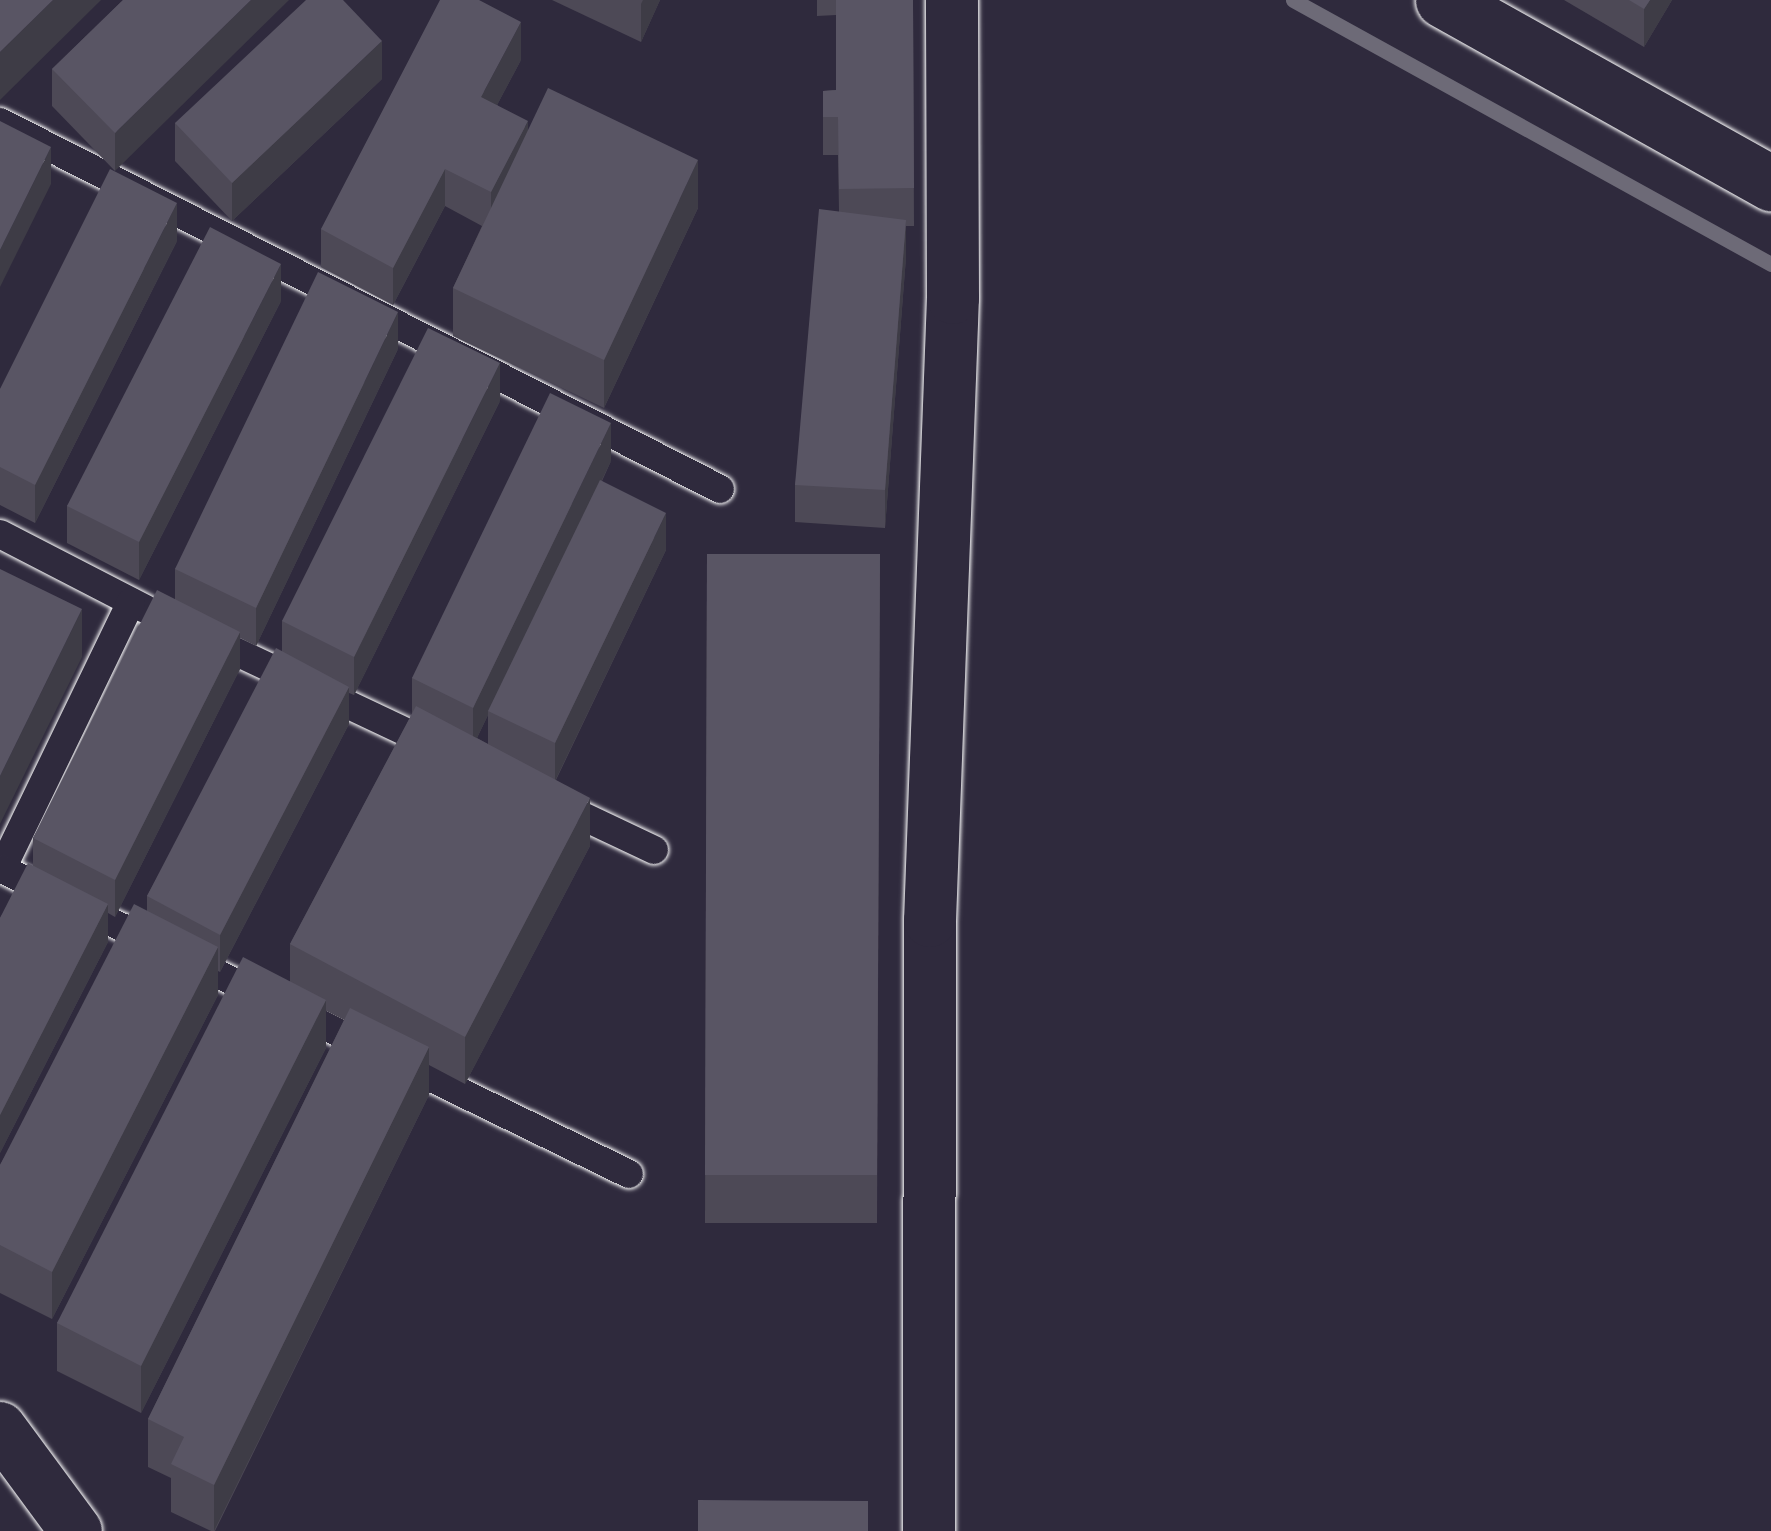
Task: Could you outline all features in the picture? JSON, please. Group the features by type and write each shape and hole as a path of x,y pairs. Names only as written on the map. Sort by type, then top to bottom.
{"street":[{"path":"929,1531 930,921 953,298 952,0"},
{"path":"1442,0 1771,183"},
{"path":"0,1428 76,1531"}],"lane":[{"path":"0,122 720,489"},
{"path":"0,534 176,624 456,756"},
{"path":"131,602 2,869 628,1174"},
{"path":"528,790 654,850"}],"building":[{"path":"0,0 53,0 0,52"},
{"path":"123,0 251,0 115,133 52,69"},
{"path":"306,0 343,0 382,41 232,183 175,123"},
{"path":"440,0 479,0 521,22 481,97 528,121 491,192 445,169 393,268 321,229"},
{"path":"836,0 913,0 914,188 839,189 838,117 823,117 823,91 836,90"},
{"path":"1629,0 1650,0 1644,9"},
{"path":"548,88 698,160 604,360 453,288"},
{"path":"0,121 51,147 0,250"},
{"path":"110,169 177,203 35,485 0,467 0,389"},
{"path":"819,209 906,220 885,490 795,485"},
{"path":"210,227 281,264 139,542 67,506"},
{"path":"318,272 398,312 256,608 175,569"},
{"path":"428,328 500,363 354,657 282,621"},
{"path":"550,393 611,423 473,708 412,678"},
{"path":"600,480 666,513 555,743 488,711"},
{"path":"707,554 880,554 877,1175 705,1175"},
{"path":"0,569 82,609 0,776"},
{"path":"157,590 240,632 115,880 33,838"},
{"path":"276,648 349,687 220,935 147,896"},
{"path":"416,706 590,798 465,1037 290,944"},
{"path":"28,863 108,904 0,1115 0,918"},
{"path":"134,904 218,947 52,1272 0,1245 0,1165"},
{"path":"243,957 326,1000 141,1366 57,1323"},
{"path":"350,1008 429,1047 214,1485 171,1464 184,1437 148,1419"},
{"path":"698,1500 868,1501 868,1531 698,1531"}],"waterway":[{"path":"1293,0 1771,264"}]}
